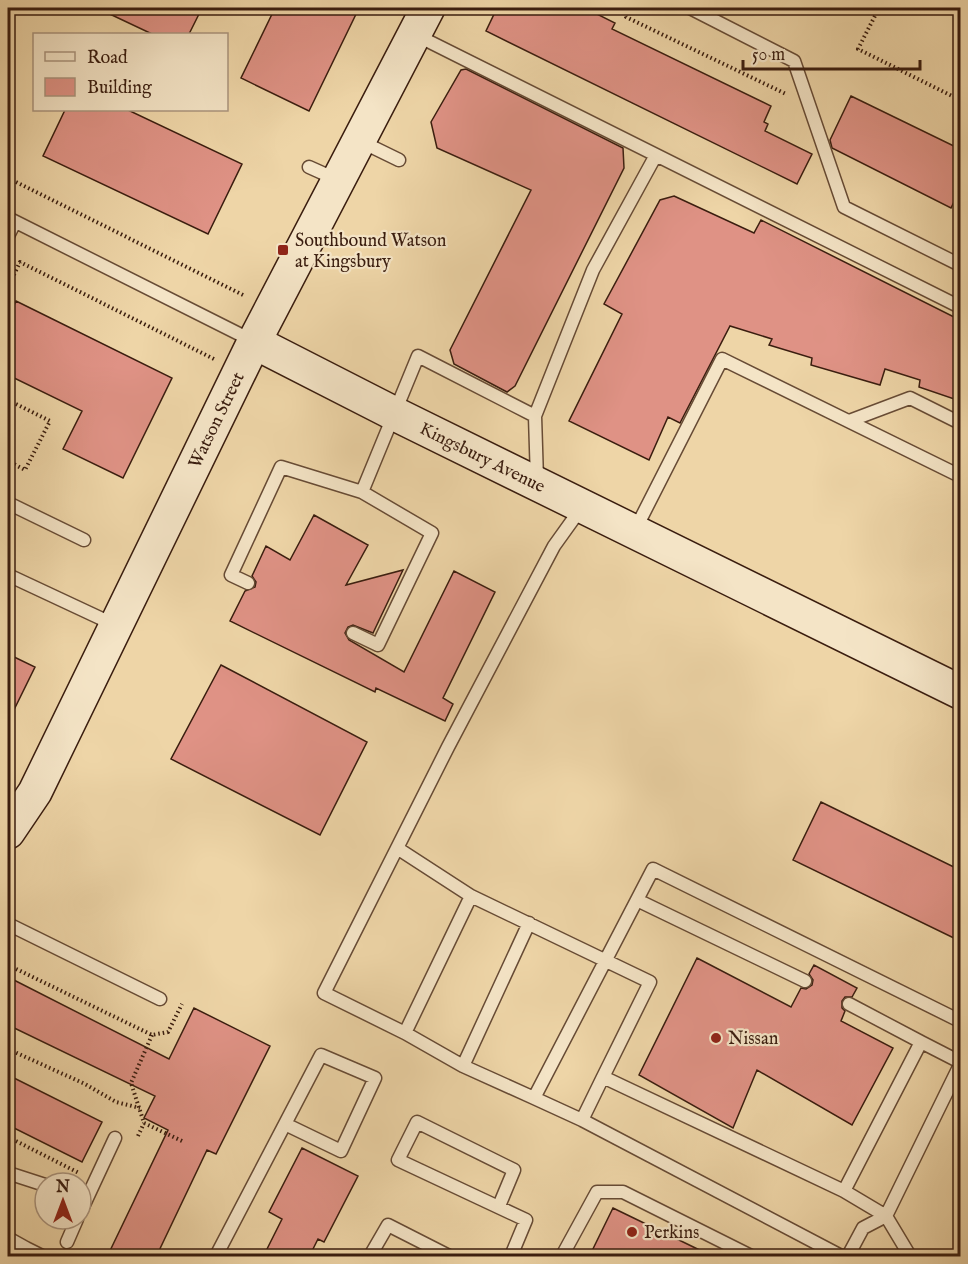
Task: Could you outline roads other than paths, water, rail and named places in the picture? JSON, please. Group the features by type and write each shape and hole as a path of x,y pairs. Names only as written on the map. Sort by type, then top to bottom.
{"street":[{"name":"Watson Street","path":"8,832 35,792 254,342 422,21"},
{"name":"Kingsbury Avenue","path":"254,342 395,414 960,692"}],"lane":[{"path":"690,8 794,61 844,207 960,265"},
{"path":"422,21 656,155 960,306"},
{"path":"359,140 399,160"},
{"path":"537,484 535,416 593,270 656,155"},
{"path":"309,167 339,180"},
{"path":"8,236 11,220"},
{"name":"Kingsbury Avenue","path":"11,220 254,342"},
{"path":"362,492 395,414 406,378 418,356 535,416"},
{"path":"634,532 722,359 960,476"},
{"path":"849,421 910,398 960,423"},
{"path":"248,583 231,575 281,468 362,492 432,534 378,645 353,633"},
{"path":"8,503 84,540"},
{"path":"582,506 554,546 324,993 405,1033 463,1066 582,1120 841,1257"},
{"path":"8,575 116,625"},
{"path":"397,848 471,896 650,982 582,1120"},
{"path":"534,1098 653,869 960,1021"},
{"path":"405,1033 471,896"},
{"path":"637,900 805,981"},
{"path":"463,1066 529,923"},
{"path":"8,924 160,999"},
{"path":"848,1257 863,1228 886,1216 959,1069 921,1042 849,1004"},
{"path":"844,1191 921,1042"},
{"path":"216,1257 285,1124 321,1055 375,1078 341,1151 285,1124"},
{"path":"603,1077 844,1191 886,1216 910,1257"},
{"path":"499,1206 514,1170 417,1122 398,1160 526,1220 511,1257"},
{"path":"93,1184 115,1138"},
{"path":"8,1173 33,1181"},
{"path":"562,1257 597,1192 623,1192 751,1257"},
{"path":"370,1257 388,1226 449,1257"},
{"path":"67,1242 72,1231"},
{"path":"8,1238 25,1252 42,1257"}],"place":[{"name":"Southbound Watson at Kingsbury","path":"283,250"},
{"name":"Nissan","path":"716,1038"},
{"name":"Perkins","path":"632,1232"}]}
